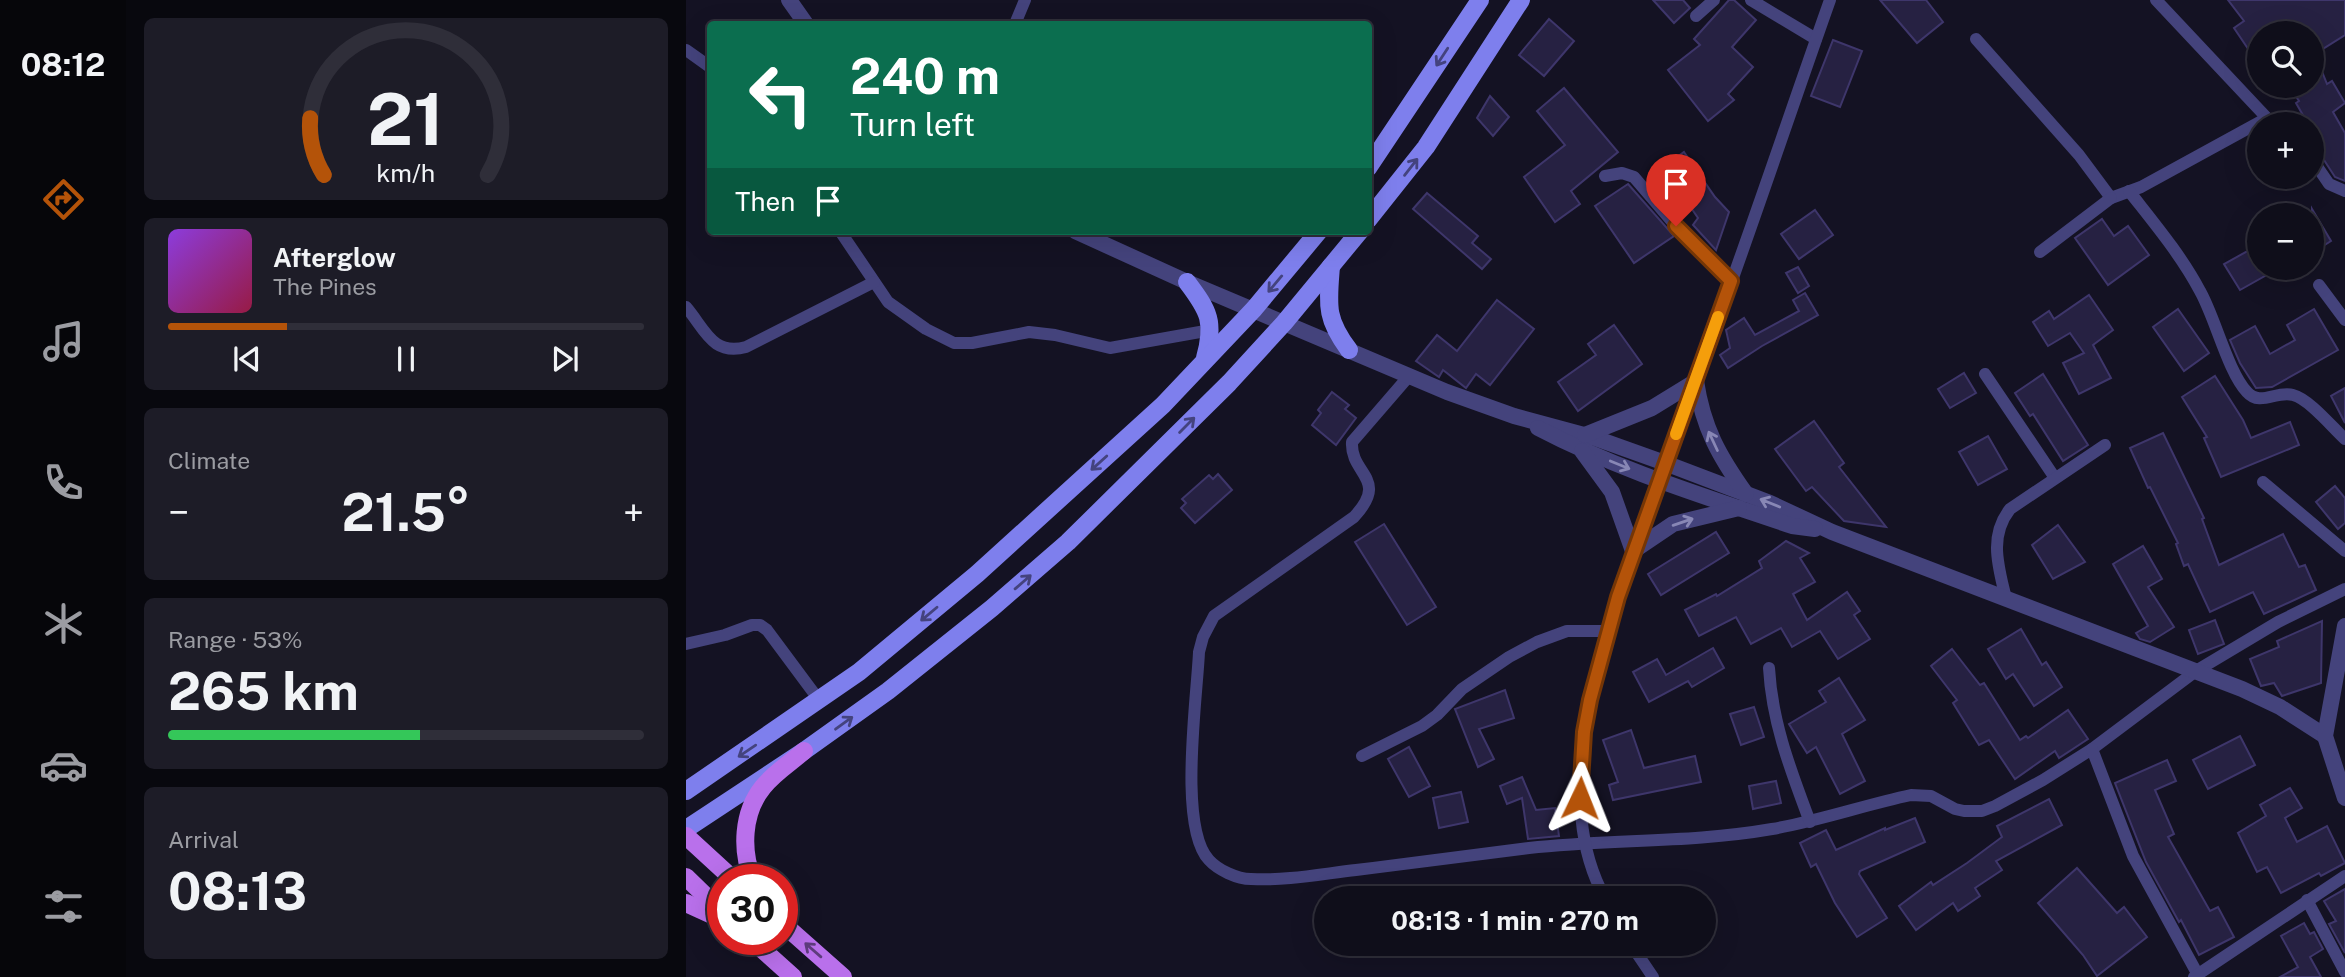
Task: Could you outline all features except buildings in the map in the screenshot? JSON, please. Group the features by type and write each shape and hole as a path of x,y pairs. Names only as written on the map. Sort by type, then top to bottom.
{"main road":[{"path":"1372,162 1480,0"},
{"path":"1372,215 1426,147 1521,0"},
{"path":"686,791 859,672 977,574 1163,405 1254,309 1316,235"},
{"path":"686,829 804,751 888,691 1069,542 1228,383 1284,323 1357,235"},
{"path":"1331,267 1328,302 1330,317 1337,334 1349,350"},
{"path":"1187,282 1204,305 1211,330 1205,359"},
{"path":"747,864 744,838 750,812 762,788 804,751"},
{"path":"686,836 717,864"},
{"path":"686,877 707,897"},
{"path":"686,903 707,913"},
{"path":"798,937 843,977"},
{"path":"769,955 793,977"}],"street":[{"path":"789,0 804,21"},
{"path":"1016,21 1025,0"},
{"path":"1696,16 1714,0"},
{"path":"1751,0 1816,39"},
{"path":"1599,886 1592,872 1584,842 1580,798 1584,732 1590,700 1633,551 1830,0"},
{"path":"2157,0 2264,112"},
{"path":"1976,39 2079,155 2111,198"},
{"path":"686,50 707,65"},
{"path":"2040,252 2111,198 2151,182 2247,134"},
{"path":"1605,176 1622,173 1634,177 1676,226 1731,281"},
{"path":"2324,177 2329,184 2345,191"},
{"path":"2129,191 2186,265 2202,293 2229,359 2247,393 2258,398 2289,394 2301,398 2345,439"},
{"path":"843,235 888,302 954,343 972,343 1029,332 1110,348 1211,330"},
{"path":"1084,235 1409,376 1583,442 1658,480 1742,501 1779,507 1832,532 2264,698 2325,736"},
{"path":"686,307 711,339 720,347 731,351 746,347 874,282"},
{"path":"2319,285 2345,320"},
{"path":"1985,374 2055,478"},
{"path":"1409,376 1352,442 1352,450 1366,476 1369,488 1363,507 1354,517 1213,616 1208,625 1199,652 1192,782 1193,819 1200,850 1212,863 1230,874 1248,880 1298,877 1584,842 1680,838 1769,830 1924,794 1940,799 1955,809 1982,811 2020,794 2092,749 2196,671 2278,622 2345,589"},
{"path":"1583,442 1652,408 1696,381"},
{"path":"1696,381 1700,408 1712,441 1742,501"},
{"path":"1583,442 1665,463 1742,501"},
{"path":"1583,442 1612,492 1633,551"},
{"path":"2006,599 1996,545 2002,519 2010,509 2105,445"},
{"path":"2263,482 2345,551"},
{"path":"1633,551 1674,524 1742,501"},
{"path":"686,644 760,625 767,630 819,700"},
{"path":"2345,626 2325,736 2345,798"},
{"path":"1362,756 1422,726 1437,715 1462,689 1509,657 1537,642 1567,631 1608,631"},
{"path":"1769,668 1772,704 1783,750 1810,822"},
{"path":"2092,749 2133,856 2196,976 2345,876"},
{"path":"2307,900 2345,972"},
{"path":"1639,956 1653,977"}],"slow traffic":[{"path":"1676,434 1718,317"}],"route":[{"path":"1580,798 1584,732 1590,700 1618,597 1731,281 1676,226"}]}
